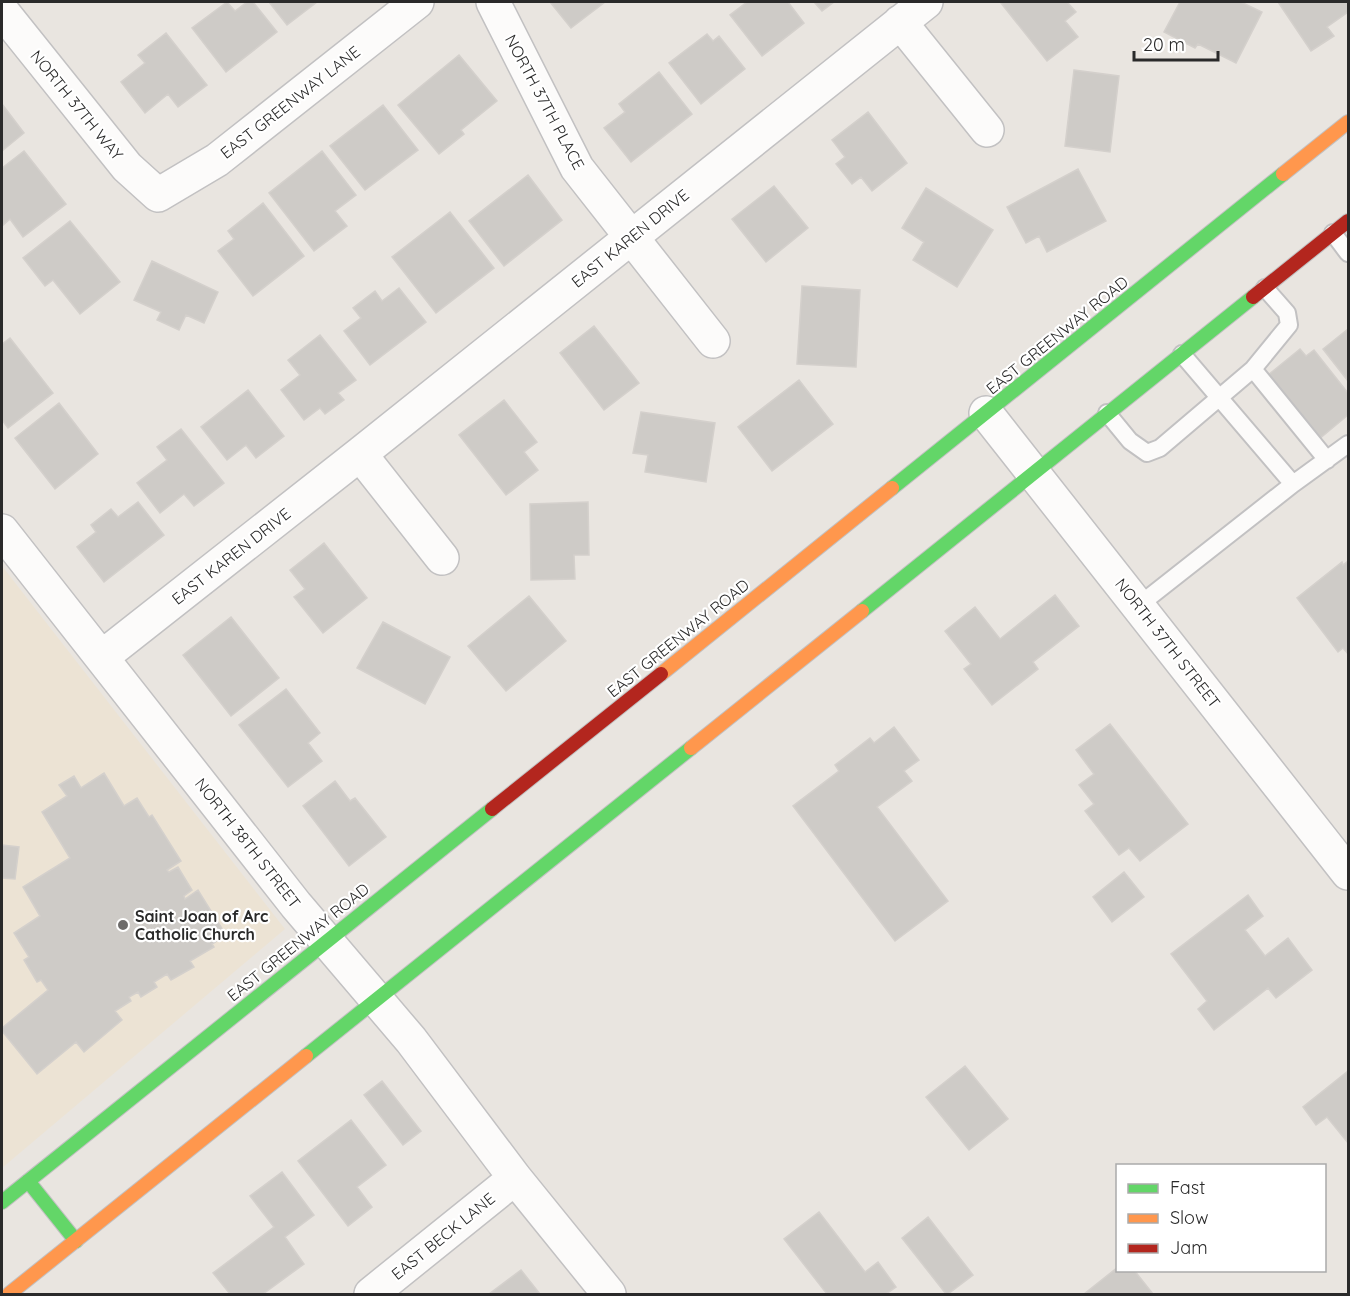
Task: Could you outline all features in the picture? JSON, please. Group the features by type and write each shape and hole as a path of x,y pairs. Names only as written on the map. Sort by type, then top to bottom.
{"main road":[{"name":"EAST GREENWAY ROAD","path":"2,1203 1348,123"},
{"path":"9,1294 1348,221"},
{"path":"28,1181 75,1241"}],"street":[{"name":"EAST GREENWAY LANE","path":"158,195 218,160 417,2"},
{"name":"NORTH 37TH PLACE","path":"492,2 577,168 712,341"},
{"name":"EAST KAREN DRIVE","path":"102,657 926,2"},
{"name":"NORTH 37TH WAY","path":"2,11 127,167 158,195"},
{"path":"900,22 987,130"},
{"name":"NORTH 37TH STREET","path":"986,413 1348,873"},
{"path":"360,454 442,558"},
{"name":"NORTH 38TH STREET","path":"2,531 296,905 411,1040 515,1178 609,1294"},
{"name":"EAST BECK LANE","path":"371,1294 515,1178"}],"lane":[{"path":"1333,233 1348,253"},
{"path":"1107,413 1130,441 1147,453 1160,448 1253,369 1289,325 1287,313 1264,288"},
{"path":"1182,354 1293,484"},
{"path":"1253,369 1327,460"},
{"path":"1138,606 1293,484 1348,444"}],"shaded area":[{"path":"2,566 285,929 2,1168"}],"building":[{"path":"227,2 235,11 247,2 253,2 277,32 226,72 192,28"},
{"path":"269,2 317,2 287,25"},
{"path":"550,2 605,2 571,28"},
{"path":"747,2 788,2 804,23 762,56 730,15"},
{"path":"814,2 834,2 822,11"},
{"path":"1002,2 1067,2 1076,12 1065,21 1078,37 1047,61"},
{"path":"1180,2 1241,2 1262,12 1236,63 1198,44 1195,48 1164,32"},
{"path":"1278,2 1348,2 1348,12 1327,27 1334,36 1311,51"},
{"path":"166,33 207,85 178,107 168,94 145,113 121,82 145,63 138,55"},
{"path":"707,34 713,41 719,36 745,69 701,104 669,63"},
{"path":"459,55 497,101 461,130 464,134 439,154 398,105"},
{"path":"1074,70 1119,76 1110,152 1065,146"},
{"path":"659,72 692,114 631,162 604,128 625,112 619,104"},
{"path":"2,104 24,133 2,151"},
{"path":"383,105 418,150 365,190 330,146"},
{"path":"868,112 907,163 872,191 861,177 852,184 836,164 845,157 832,140"},
{"path":"24,151 66,204 23,237 10,219 2,226 2,168"},
{"path":"322,151 356,195 335,211 347,226 314,251 269,193"},
{"path":"1078,169 1106,221 1047,252 1039,236 1026,243 1007,207"},
{"path":"528,175 562,220 504,266 469,221"},
{"path":"774,186 808,228 766,262 732,219"},
{"path":"926,188 993,230 957,287 913,260 924,242 902,228"},
{"path":"263,203 304,256 253,296 218,251 234,239 228,231"},
{"path":"450,212 494,268 436,313 392,257"},
{"path":"70,221 120,282 80,314 53,280 45,286 23,258"},
{"path":"152,261 218,292 204,323 186,315 179,330 157,320 161,312 134,300"},
{"path":"802,286 860,290 856,367 797,364"},
{"path":"399,288 426,322 370,365 344,331 361,318 353,308 375,291 382,301"},
{"path":"594,326 639,383 604,410 560,353"},
{"path":"1348,329 1348,381 1323,349"},
{"path":"320,335 356,380 338,393 344,400 325,414 320,408 304,420 281,390 300,375 288,360"},
{"path":"10,338 53,393 8,428 2,420 2,344"},
{"path":"1300,349 1306,356 1314,350 1348,393 1348,415 1318,440 1268,375"},
{"path":"799,380 833,424 772,471 738,427"},
{"path":"248,390 284,436 256,458 246,445 227,460 201,427"},
{"path":"504,400 537,442 524,452 538,470 506,495 459,435"},
{"path":"59,403 98,454 55,489 15,438"},
{"path":"641,412 715,423 706,482 645,472 648,455 633,453"},
{"path":"181,429 224,483 194,506 184,494 160,513 137,483 167,460 157,447"},
{"path":"138,502 164,535 104,582 77,547 96,532 91,525 111,509 118,517"},
{"path":"588,502 589,555 574,555 575,579 531,580 530,504"},
{"path":"324,543 367,598 323,633 294,597 305,589 290,570"},
{"path":"1348,561 1348,654 1343,648 1338,652 1297,598 1342,562 1343,565"},
{"path":"1055,595 1079,626 1033,662 1038,669 992,705 964,669 971,664 945,631 975,607 1000,639"},
{"path":"529,596 566,641 506,691 468,646"},
{"path":"231,617 279,678 231,716 183,655"},
{"path":"383,622 450,657 425,704 357,668"},
{"path":"286,689 320,733 308,743 322,761 288,787 239,725"},
{"path":"1110,724 1188,824 1140,861 1129,848 1119,855 1085,811 1094,804 1079,785 1094,774 1076,750"},
{"path":"894,727 919,760 904,771 912,781 877,807 948,901 895,941 793,806 839,771 835,765 870,738 874,743"},
{"name":"Saint Joan of Arc Catholic Church","path":"104,773 124,806 137,798 149,817 152,815 181,861 167,870 169,872 178,867 192,890 184,896 185,899 198,890 226,935 212,944 214,947 190,961 194,967 171,980 167,974 154,982 157,987 141,997 138,992 129,997 131,1001 115,1011 122,1020 84,1052 76,1042 37,1074 2,1031 2,1028 48,990 41,980 37,982 24,960 29,957 14,933 40,916 23,887 70,858 42,812 67,796 59,785 74,776 81,788"},
{"path":"335,781 350,801 355,798 386,837 349,866 303,806"},
{"path":"2,845 19,847 15,879 2,878"},
{"path":"1124,872 1144,897 1112,922 1093,897"},
{"path":"1248,895 1263,916 1245,930 1265,956 1288,938 1312,970 1276,998 1268,988 1214,1030 1198,1009 1207,1001 1171,954"},
{"path":"965,1066 1008,1119 969,1150 926,1097"},
{"path":"1348,1071 1348,1143 1327,1117 1316,1125 1303,1107"},
{"path":"382,1081 421,1131 403,1145 364,1095"},
{"path":"351,1120 386,1165 357,1187 372,1207 348,1226 298,1161"},
{"path":"282,1172 314,1215 285,1237 304,1264 263,1294 230,1294 213,1273 274,1227 250,1196"},
{"path":"819,1212 865,1272 878,1262 896,1287 886,1294 827,1294 784,1239"},
{"path":"928,1217 973,1275 948,1294 902,1238"},
{"path":"1116,1269 1116,1272 1136,1272 1153,1294 1084,1294"},
{"path":"521,1270 540,1294 489,1294"}],"traffic: fast":[{"path":"892,488 1283,174"},
{"path":"862,611 1253,297"},
{"path":"306,1056 691,748"},
{"path":"2,1202 492,809"},
{"path":"28,1181 76,1241"}],"traffic: slow":[{"path":"1283,174 1348,122"},
{"path":"661,674 892,488"},
{"path":"691,748 862,611"},
{"path":"9,1294 306,1056"}],"traffic: jam":[{"path":"1253,297 1348,221"},
{"path":"492,809 661,674"}],"place":[{"name":"Saint Joan of Arc Catholic Church","path":"123,925"}]}
